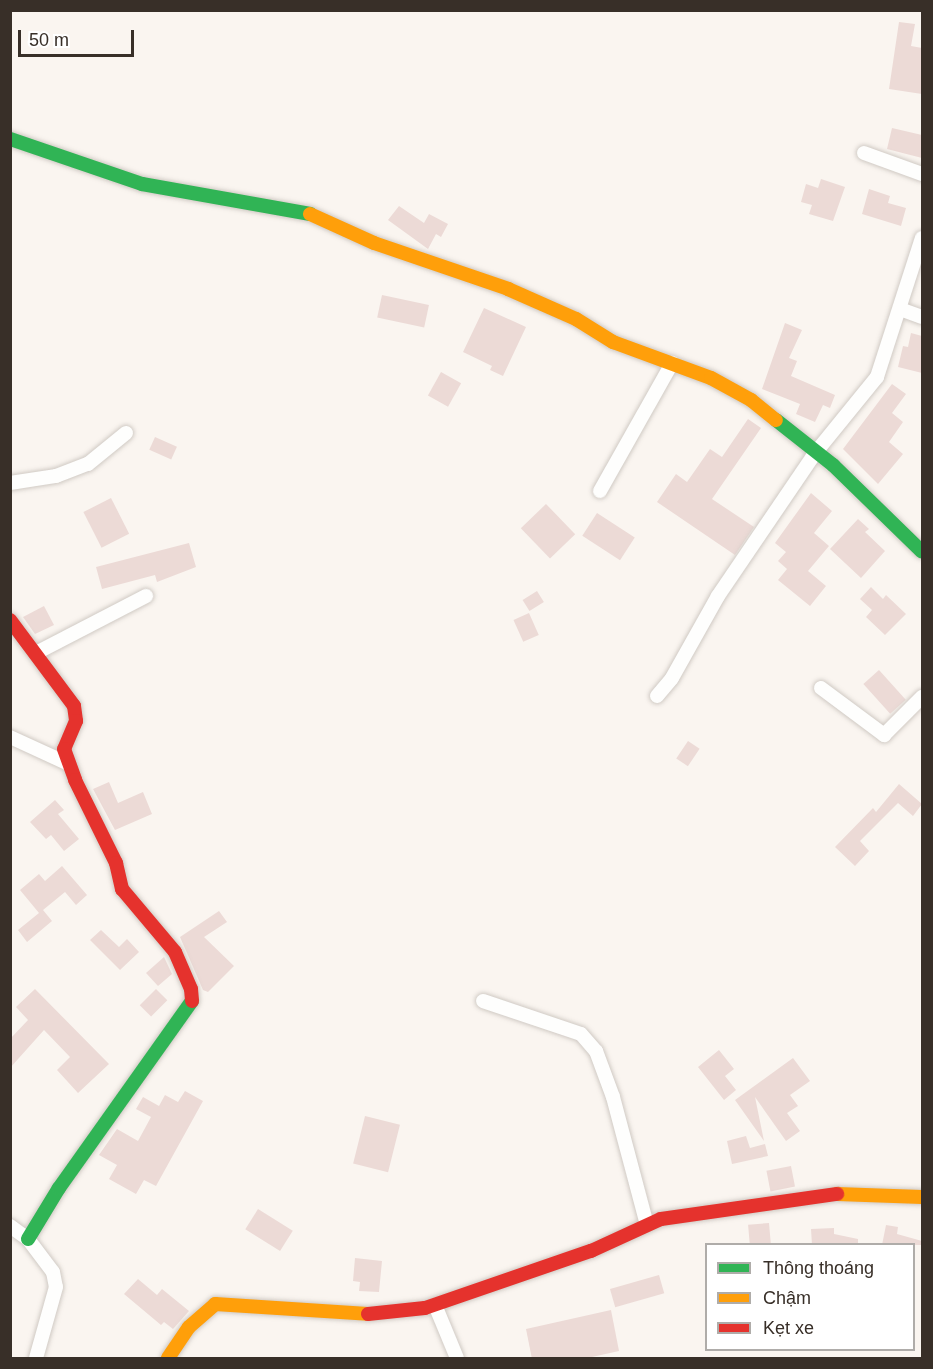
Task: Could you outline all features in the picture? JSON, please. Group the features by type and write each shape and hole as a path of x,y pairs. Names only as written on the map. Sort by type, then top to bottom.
{"street":[{"path":"10,139 142,184 301,210 374,243 508,289 576,319 613,342 672,363 751,400 816,452 922,552"},
{"path":"864,153 922,174"},
{"path":"657,696 672,678 718,596 816,452 877,377 922,238"},
{"path":"900,309 922,317"},
{"path":"600,491 672,363"},
{"path":"10,483 56,476 88,464 126,432"},
{"path":"36,653 146,596"},
{"path":"10,620 74,706 76,721 64,749 69,764 116,863 122,890 175,952 191,989 192,1004 59,1188 28,1239"},
{"path":"820,688 884,735 922,697"},
{"path":"10,737 69,764"},
{"path":"483,1001 581,1034 596,1051 613,1097 647,1225"},
{"path":"168,1359 189,1327 215,1304 376,1315 435,1305 591,1251 647,1225 688,1213 856,1192 922,1197"},
{"path":"10,1226 28,1239 49,1265 56,1287 36,1359"},
{"path":"435,1305 457,1359"}],"building":[{"path":"899,22 915,24 911,46 922,48 922,94 889,89"},
{"path":"892,128 922,135 922,158 887,149"},
{"path":"821,179 845,187 833,221 809,214 812,205 801,202 806,184 818,188"},
{"path":"869,189 890,196 888,203 906,208 901,226 862,214"},
{"path":"399,206 424,223 429,214 448,224 441,237 436,234 428,249 388,220"},
{"path":"382,295 429,305 424,327 377,317"},
{"path":"484,308 526,327 503,376 490,370 492,366 463,352"},
{"path":"785,323 802,330 789,358 797,361 791,376 835,395 830,408 823,405 815,422 796,414 800,404 762,389"},
{"path":"911,333 922,336 922,373 898,367 903,346 908,347"},
{"path":"441,372 461,383 448,407 428,396"},
{"path":"892,384 906,394 892,413 903,422 889,442 903,454 878,484 843,449"},
{"path":"748,419 761,428 712,499 754,527 735,555 657,502 676,474 687,482 710,449 722,457"},
{"path":"155,437 177,447 171,460 149,450"},
{"path":"811,493 832,511 814,533 829,546 808,571 826,586 810,606 778,580 787,569 778,561 786,552 775,543"},
{"path":"111,498 129,534 102,548 83,512"},
{"path":"546,504 575,534 550,559 521,528"},
{"path":"597,513 635,538 620,560 582,536"},
{"path":"858,519 869,529 865,532 885,551 861,578 830,549"},
{"path":"189,543 196,567 157,582 155,575 102,589 96,567"},
{"path":"871,587 883,599 886,595 906,614 885,635 866,617 872,610 860,599"},
{"path":"537,591 544,602 529,611 523,600"},
{"path":"44,606 54,625 35,634 23,617"},
{"path":"529,613 539,635 523,642 513,620"},
{"path":"879,670 906,700 890,714 863,684"},
{"path":"688,741 700,749 688,766 676,758"},
{"path":"109,782 118,803 143,792 152,814 115,830 93,789"},
{"path":"899,784 922,804 913,816 898,803 860,841 869,851 855,866 835,847 873,808 876,812"},
{"path":"55,800 64,810 58,814 79,839 64,851 51,835 46,839 30,822"},
{"path":"62,866 87,895 76,905 65,892 43,910 52,921 27,942 18,930 39,913 20,890 39,874 45,881"},
{"path":"219,911 227,922 204,937 234,966 208,992 203,990 180,937"},
{"path":"101,930 119,947 127,939 139,952 120,970 90,940"},
{"path":"164,957 172,974 158,986 146,973"},
{"path":"35,989 109,1064 78,1093 57,1070 70,1057 44,1030 10,1068 10,1039 28,1020 16,1007"},
{"path":"156,989 167,1000 151,1017 140,1005"},
{"path":"719,1050 734,1069 725,1076 736,1090 724,1100 698,1067"},
{"path":"793,1058 810,1081 790,1095 798,1106 787,1113 800,1131 786,1141 755,1097 764,1141 735,1100"},
{"path":"185,1091 203,1101 156,1186 144,1180 136,1194 109,1179 117,1165 99,1155 117,1129 138,1141 151,1117 136,1109 143,1097 159,1106 165,1095 178,1102"},
{"path":"365,1116 400,1125 388,1172 353,1164"},
{"path":"746,1136 750,1148 765,1144 768,1156 732,1164 727,1141"},
{"path":"791,1166 795,1187 770,1191 766,1171"},
{"path":"258,1209 293,1231 280,1251 245,1229"},
{"path":"769,1223 771,1243 750,1243 748,1225"},
{"path":"886,1225 898,1227 897,1234 922,1241 922,1245 915,1245 915,1243 882,1243"},
{"path":"834,1228 834,1234 858,1239 858,1243 812,1243 811,1229"},
{"path":"355,1258 382,1261 379,1292 359,1291 360,1282 353,1281"},
{"path":"659,1275 664,1293 615,1307 610,1289"},
{"path":"138,1279 157,1295 162,1289 189,1311 173,1329 164,1322 161,1325 124,1294"},
{"path":"611,1310 619,1351 583,1359 532,1359 526,1329"}],"traffic: fast":[{"path":"10,139 142,184 310,214"},
{"path":"776,420 833,465 922,552"},
{"path":"28,1239 59,1188 192,1001"}],"traffic: slow":[{"path":"310,214 374,243 508,289 576,319 613,342 711,378 751,400 776,420"},
{"path":"837,1194 922,1197"},
{"path":"168,1358 189,1327 215,1304 368,1314"}],"traffic: jam":[{"path":"10,620 74,706 76,721 64,749 75,780 116,863 122,889 175,952 191,989 192,1001"},
{"path":"368,1314 425,1308 591,1251 661,1219 837,1194"}]}
